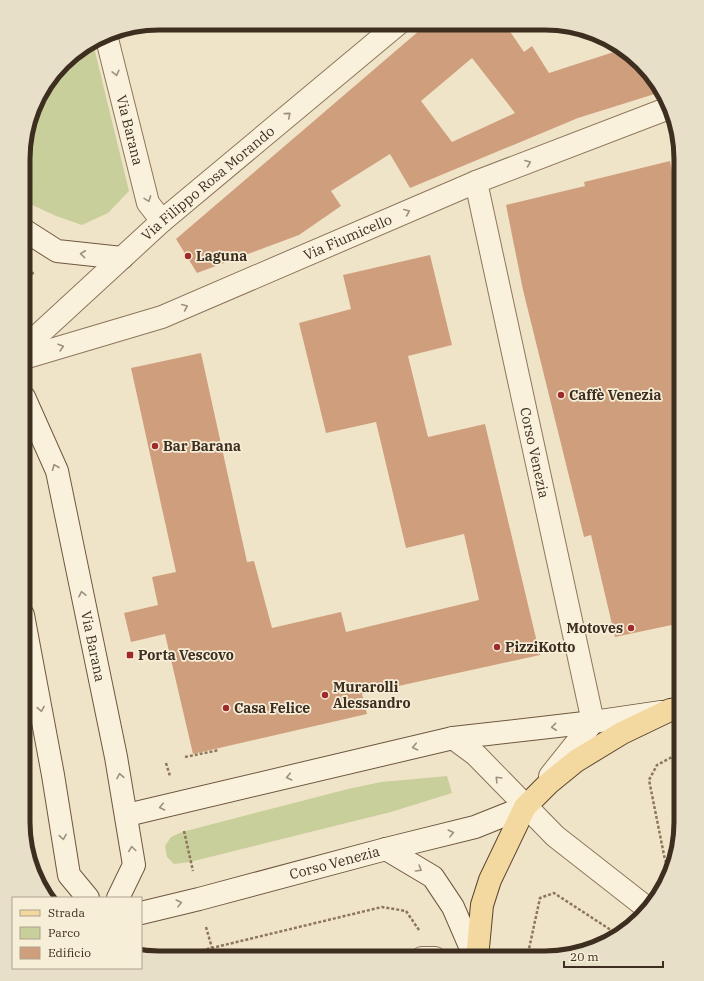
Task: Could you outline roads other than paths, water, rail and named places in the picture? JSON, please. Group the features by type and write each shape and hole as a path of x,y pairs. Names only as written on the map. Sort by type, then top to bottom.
{"main road":[{"name":"Corso Venezia","path":"525,807 549,783 576,761 622,733 674,709"},
{"path":"477,951 482,905 490,880 525,807"}],"street":[{"name":"Via Filippo Rosa Morando","path":"30,342 162,221 391,30"},
{"name":"Via Barana","path":"108,41 148,203 162,221"},
{"name":"Via Fiumicello","path":"30,356 162,317 476,182 664,110"},
{"name":"Corso Venezia","path":"476,182 593,722"},
{"path":"30,234 57,251 122,258"},
{"name":"Via Barana","path":"30,410 57,471 127,815 134,865 118,897"},
{"path":"30,652 53,775 68,875 87,897"},
{"name":"Corso Venezia","path":"127,815 453,738 593,722 674,709"},
{"name":"Corso Venezia","path":"142,913 475,827 525,807 593,722"},
{"path":"453,738 476,755 525,807 556,836 643,905"},
{"path":"386,849 433,877 453,907 473,951"}],"place":[{"name":"Laguna","path":"188,256"},
{"name":"Caffè Venezia","path":"561,395"},
{"name":"Bar Barana","path":"155,446"},
{"name":"Motoves","path":"631,628"},
{"name":"PizziKotto","path":"497,647"},
{"name":"Porta Vescovo","path":"130,655"},
{"name":"Murarolli Alessandro","path":"325,695"},
{"name":"Casa Felice","path":"226,708"}]}
